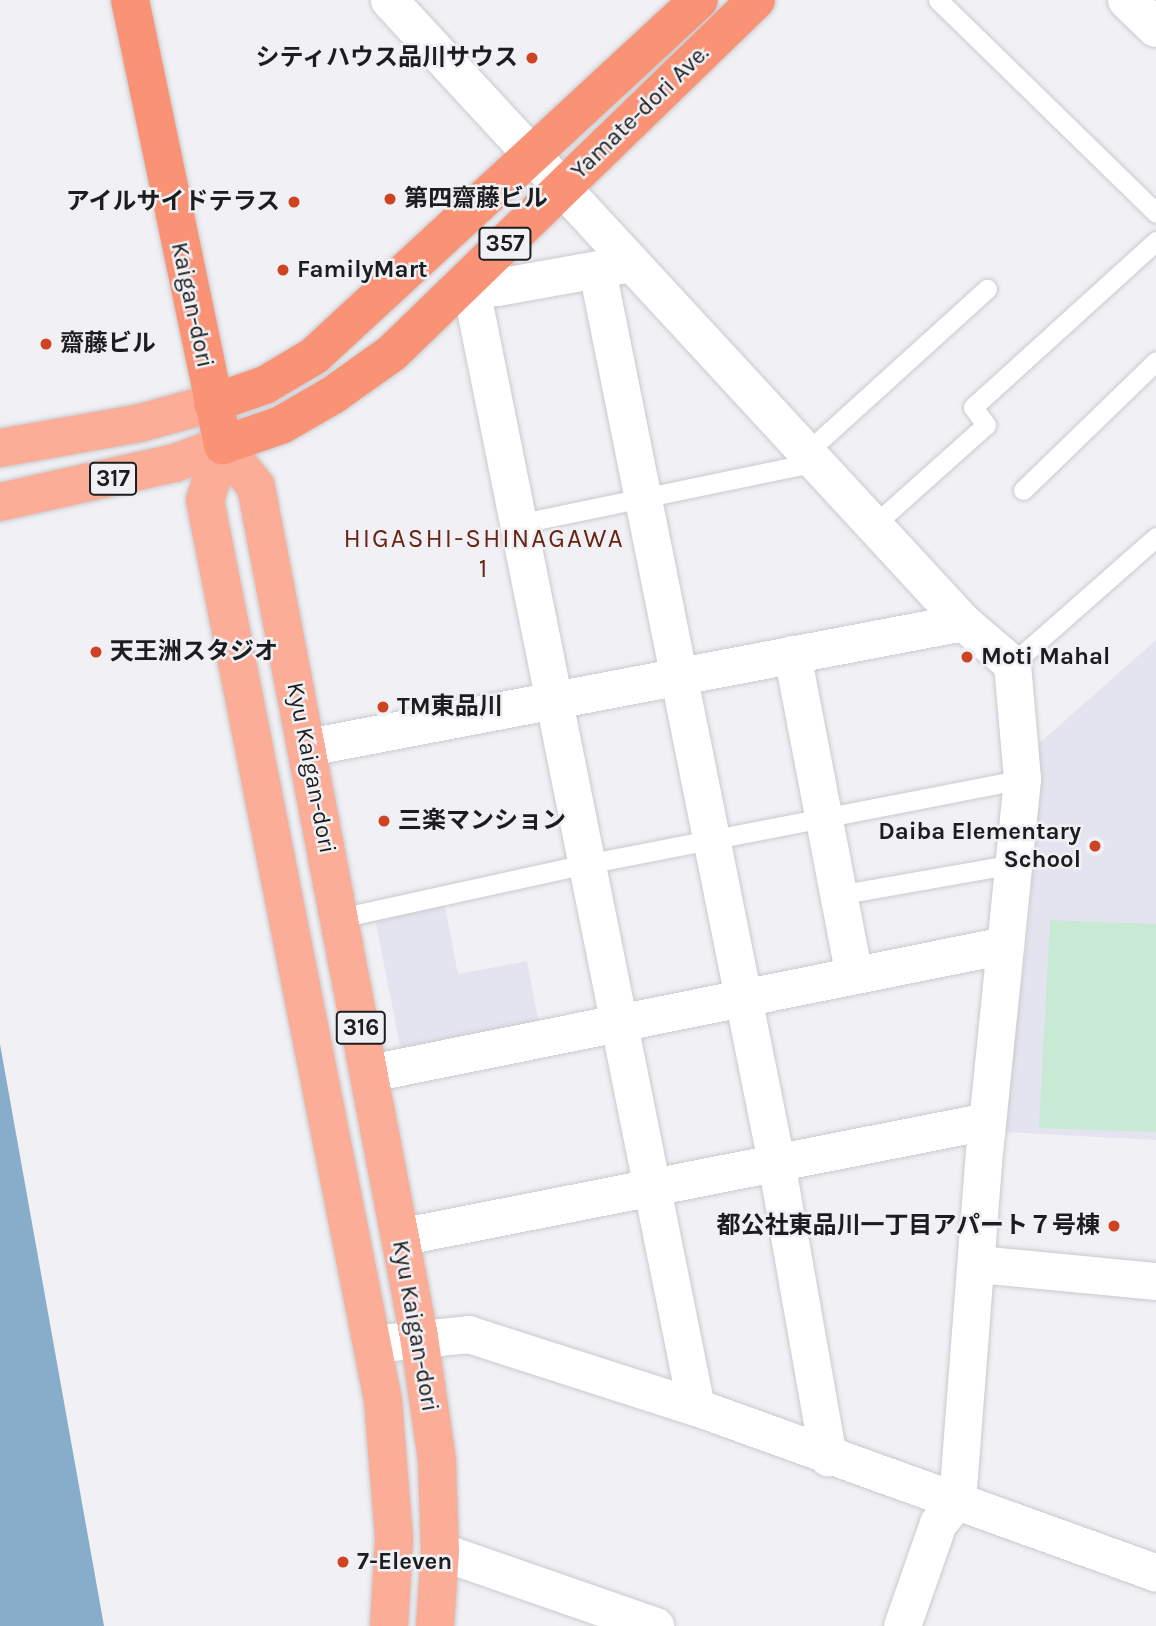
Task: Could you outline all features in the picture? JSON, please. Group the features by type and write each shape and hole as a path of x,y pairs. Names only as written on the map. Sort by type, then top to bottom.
{"highway":[{"name":"Kaigan-dori","path":"130,0 223,445"},
{"name":"Yamate-dori Ave.","path":"213,402 265,385 314,356 533,158 699,0"},
{"name":"Yamate-dori Ave.","path":"223,445 281,425 333,396 392,352 756,0"}],"main road":[{"name":"317","path":"0,448 140,423 213,402"},
{"name":"317","path":"0,502 163,466 223,445"},
{"name":"Kyu Kaigan-dori","path":"223,445 256,487 308,747 419,1337 437,1461 440,1551 435,1626"},
{"name":"Kyu Kaigan-dori","path":"223,445 205,500 372,1345 391,1457 394,1539 389,1626"}],"street":[{"path":"1127,0 1156,28"},
{"path":"397,2 533,158 562,187 615,266 811,457 963,622 1013,664 1022,779 987,1121 978,1264 957,1500 938,1523 902,1626"},
{"path":"460,289 615,266"},
{"path":"615,266 644,499 776,1162 828,1457"},
{"path":"460,289 474,304 551,701 619,1022 695,1407"},
{"path":"308,747 963,622"},
{"path":"792,654 854,975"},
{"path":"370,1073 1005,944"},
{"path":"399,1237 987,1121"},
{"path":"978,1264 1156,1281"},
{"path":"372,1345 419,1337 468,1334 695,1407 1156,1573"},
{"path":"440,1551 655,1626"}],"lane":[{"path":"938,0 1156,213"},
{"path":"874,525 986,425 973,407 1156,241"},
{"path":"517,524 644,499 811,457 987,289"},
{"path":"1023,490 1156,361"},
{"path":"1013,664 1156,537"},
{"path":"340,918 586,864 1022,779"},
{"path":"838,895 1014,864"}],"shaded area":[{"name":"Daiba Elementary School","path":"1156,640 1156,1140 1004,1132 1030,914 1037,745"},
{"path":"445,906 458,974 527,961 540,1029 402,1056 375,919"}],"green space":[{"path":"1050,920 1156,924 1156,1132 1039,1128"}],"water":[{"path":"0,1044 104,1626 0,1626"}],"place":[{"name":"シティハウス品川サウス","path":"532,58"},
{"name":"第四齋藤ビル","path":"390,199"},
{"name":"アイルサイドテラス","path":"294,202"},
{"name":"FamilyMart","path":"283,270"},
{"name":"齋藤ビル","path":"46,344"},
{"name":"天王洲スタジオ","path":"96,652"},
{"name":"Moti Mahal","path":"967,657"},
{"name":"TM東品川","path":"383,707"},
{"name":"三楽マンション","path":"384,821"},
{"name":"Daiba Elementary School","path":"1095,846"},
{"name":"都公社東品川一丁目アパート７号棟","path":"1114,1226"},
{"name":"7-Eleven","path":"343,1562"}],"district":[{"name":"HIGASHI-SHINAGAWA 1","path":"484,554"}]}
